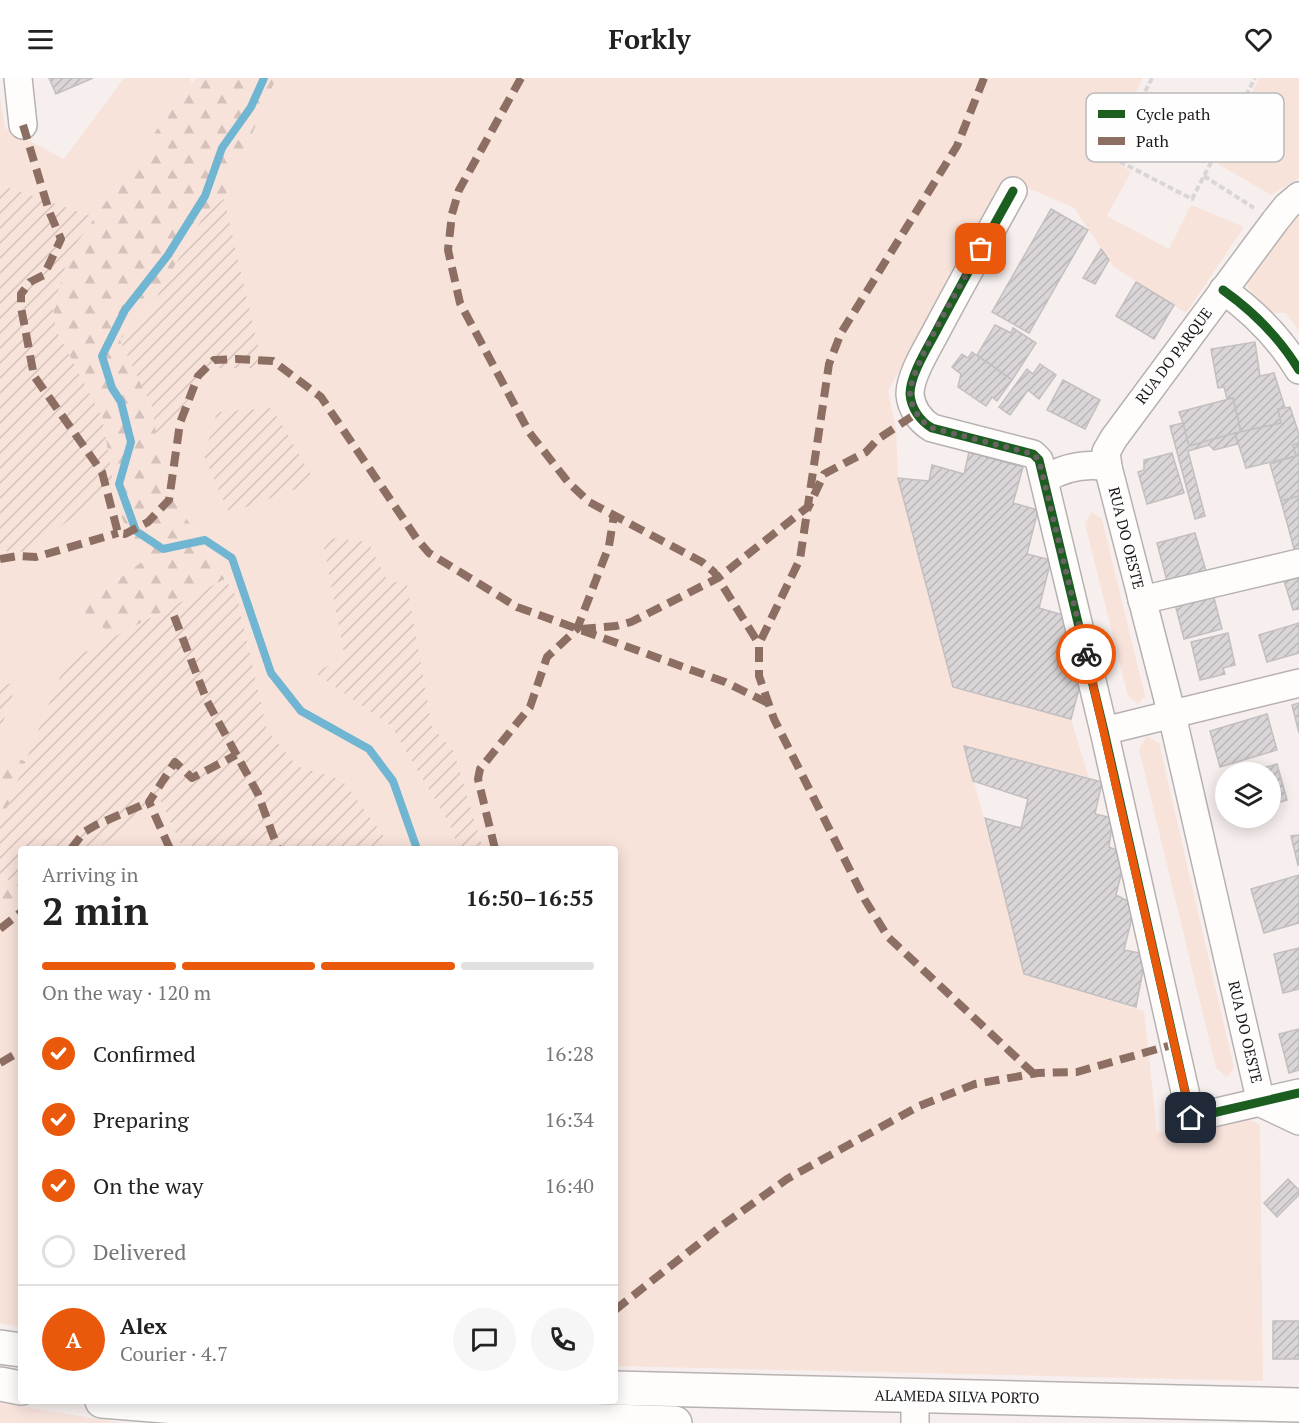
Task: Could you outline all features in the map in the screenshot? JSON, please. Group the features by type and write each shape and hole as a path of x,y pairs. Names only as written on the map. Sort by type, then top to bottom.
{"main road":[{"path":"0,1347 18,1350"},
{"path":"0,1384 18,1387"},
{"name":"ALAMEDA SILVA PORTO","path":"618,1388 915,1410 1299,1405"},
{"path":"139,1404 675,1423"}],"street":[{"path":"18,78 23,125"},
{"path":"1013,191 924,355 911,386 910,396 922,422 932,428 1033,454 1039,460 1045,479"},
{"name":"RUA DO PARQUE","path":"1108,466 1106,452 1114,438 1275,221 1299,196"},
{"path":"1223,290 1245,306 1262,323 1279,341 1299,370"},
{"name":"RUA DO OESTE","path":"1093,464 1108,466 1173,715 1261,1103 1191,1118 1045,479 1076,466 1093,464"},
{"path":"1142,600 1299,563"},
{"path":"1104,731 1299,683"},
{"path":"1261,1103 1299,1094"},
{"path":"1261,1103 1299,1121"}],"path":[{"path":"1144,93 1152,78"},
{"path":"1247,93 1255,78"},
{"path":"1119,162 1136,173 1192,199 1211,162"},
{"path":"1204,176 1275,221"},
{"path":"1186,203 1188,198"}],"green space":[{"path":"124,78 190,78 192,84 175,104 95,217 0,185 0,98 5,128 64,159"},
{"path":"197,78 276,78 224,199 206,212 155,300 120,340 152,407 165,485 225,579 115,637 79,609 143,561 118,510 102,417 56,330 53,308 69,254 175,104"},
{"path":"276,78 1143,78 1135,93 1086,93 1086,162 1117,162 1131,172 1107,216 1169,249 1191,205 1244,227 1186,313 1114,267 1074,208 1005,178 888,391 896,429 898,478 953,687 1071,719 1089,778 965,746 1024,974 1144,1011 1157,1131 1187,1139 1244,1118 1260,1124 1263,1381 618,1366 618,846 482,846 454,752 432,727 406,580 389,585 322,537 345,659 315,672 391,726 449,823 458,846 384,846 383,835 342,780 297,766 267,730 237,597 165,485 157,438 214,368 263,368 224,199"},
{"path":"1259,78 1299,78 1299,178 1271,195 1218,164 1219,162 1284,162 1284,93 1252,93"},
{"path":"0,185 95,217 69,254 53,308 56,330 102,417 114,486 27,552 0,551"},
{"path":"224,199 263,368 214,368 157,438 152,407 120,340 155,300 206,212"},
{"path":"1299,211 1299,331 1286,313 1270,313 1248,288 1247,279"},
{"path":"272,408 315,482 229,513 204,456 217,412"},
{"path":"114,486 118,510 143,561 79,609 115,637 66,662 26,762 0,748 0,731 17,683 0,686 0,551 27,552"},
{"path":"1092,512 1102,519 1145,696 1138,704 1128,696 1085,524"},
{"path":"322,537 368,542 389,584 406,579 432,727 454,752 482,846 458,846 449,823 391,726 314,672 345,659"},
{"path":"225,579 237,597 267,730 297,766 342,780 383,835 384,846 182,846 161,801 101,846 18,846 18,886 0,875 0,825 66,662"},
{"path":"17,682 0,731 0,686"},
{"path":"1147,736 1159,743 1234,1068 1227,1077 1216,1068 1139,749"},
{"path":"0,748 26,762 0,825"},
{"path":"161,801 182,846 101,846"},
{"path":"0,875 18,886 18,905 0,915"},
{"path":"18,905 18,1326 0,1323 0,915"},
{"path":"0,1403 122,1423 0,1423"}],"building":[{"path":"49,78 93,78 56,94"},
{"path":"1051,209 1088,230 1029,333 992,312"},
{"path":"1101,249 1109,260 1095,284 1083,278"},
{"path":"1136,282 1174,305 1154,339 1116,316"},
{"path":"995,325 1011,333 1013,328 1036,343 1012,380 977,355"},
{"path":"1255,342 1260,376 1274,373 1285,408 1278,409 1281,423 1241,432 1233,398 1227,399 1224,387 1218,388 1211,349"},
{"path":"972,352 1012,380 997,401 992,397 986,406 958,387 961,374 952,367 962,354 968,358"},
{"path":"1040,364 1056,375 1039,399 1028,390 1010,415 999,407 1027,369 1033,374"},
{"path":"1063,380 1100,400 1085,429 1047,410"},
{"path":"1233,398 1241,432 1188,451 1179,412"},
{"path":"1290,407 1299,434 1299,443 1293,445 1296,456 1246,468 1235,433 1281,423 1278,409"},
{"path":"1183,423 1189,446 1235,433 1238,444 1214,450 1209,445 1188,451 1205,516 1195,519 1170,426"},
{"path":"1299,443 1299,496 1281,501 1270,464 1296,456 1293,445"},
{"path":"969,452 1023,467 1013,503 1038,510 1027,554 1051,560 1039,608 1070,617 1057,666 1083,674 1071,719 953,687 898,478 929,481 932,465 964,474"},
{"path":"1172,453 1184,493 1147,504 1138,472 1144,470 1144,460"},
{"path":"1299,496 1299,551 1295,552 1281,501"},
{"path":"1195,533 1206,571 1167,581 1157,543"},
{"path":"1299,570 1299,609 1293,610 1282,574"},
{"path":"1212,590 1222,629 1184,639 1174,600"},
{"path":"1299,623 1299,653 1267,662 1259,635"},
{"path":"1228,633 1235,665 1223,668 1225,674 1200,680 1191,642"},
{"path":"1299,703 1299,733 1292,705"},
{"path":"1267,714 1277,750 1237,762 1219,762 1210,731"},
{"path":"964,746 1102,782 1095,814 1113,818 1109,847 1126,854 1116,895 1135,905 1124,950 1146,954 1136,1007 1024,974 985,818 1021,828 1028,799 973,781"},
{"path":"1281,778 1287,800 1281,802"},
{"path":"1299,835 1299,864 1298,865 1291,836"},
{"path":"1299,875 1299,923 1264,933 1251,889"},
{"path":"1299,948 1299,989 1283,993 1274,954"},
{"path":"1299,1029 1299,1070 1289,1073 1279,1034"},
{"path":"1288,1179 1299,1190 1299,1195 1277,1217 1264,1203"},
{"path":"1273,1321 1299,1321 1299,1359 1273,1359"}],"waterway":[{"path":"264,78 251,107 222,148 205,196 168,255 125,310 102,356 112,388 121,402 131,442 119,484 136,531 163,549 205,540 232,558 271,673 301,711 369,749 393,781 416,846"}],"marked path":[{"path":"521,78 459,190 452,214 448,250 460,303 529,432 568,482 589,502 702,562 714,572 759,644"},
{"path":"984,78 957,146 841,333 829,364 800,559 759,644 759,676 774,719 865,900 888,937 1034,1074"},
{"path":"23,125 49,211 61,239 44,275 30,282 21,294 21,307 34,376 102,472 118,533 125,534 148,522 169,500 180,423 198,376 214,360 273,361 321,397 417,539 429,553 517,607 725,682 768,703"},
{"path":"581,629 616,626 631,622 718,578 809,506 824,474 866,452 878,439 917,413"},
{"path":"494,846 478,779 480,769 530,707 547,657 577,629 609,546 614,515"},
{"path":"0,559 18,556 36,557 118,533"},
{"path":"174,616 207,701 258,794 277,846"},
{"path":"169,846 149,802 175,762 192,778 236,755"},
{"path":"73,846 84,832 96,825 149,802"},
{"path":"0,929 18,914"},
{"path":"618,1308 720,1227 787,1179 919,1106 975,1084 1038,1073 1077,1072 1175,1044"},
{"path":"0,1063 18,1053"}],"cycle path":[{"path":"1013,191 921,359 911,386 912,404 920,418 932,428 1033,454 1039,460 1104,731 1191,1118 1299,1093"},
{"path":"1223,290 1265,326 1299,370"}],"way so far":[{"path":"981,249 924,355 911,386 910,396 922,422 932,428 1033,454 1039,460 1086,654"}],"route":[{"path":"1086,654 1191,1118"}]}
